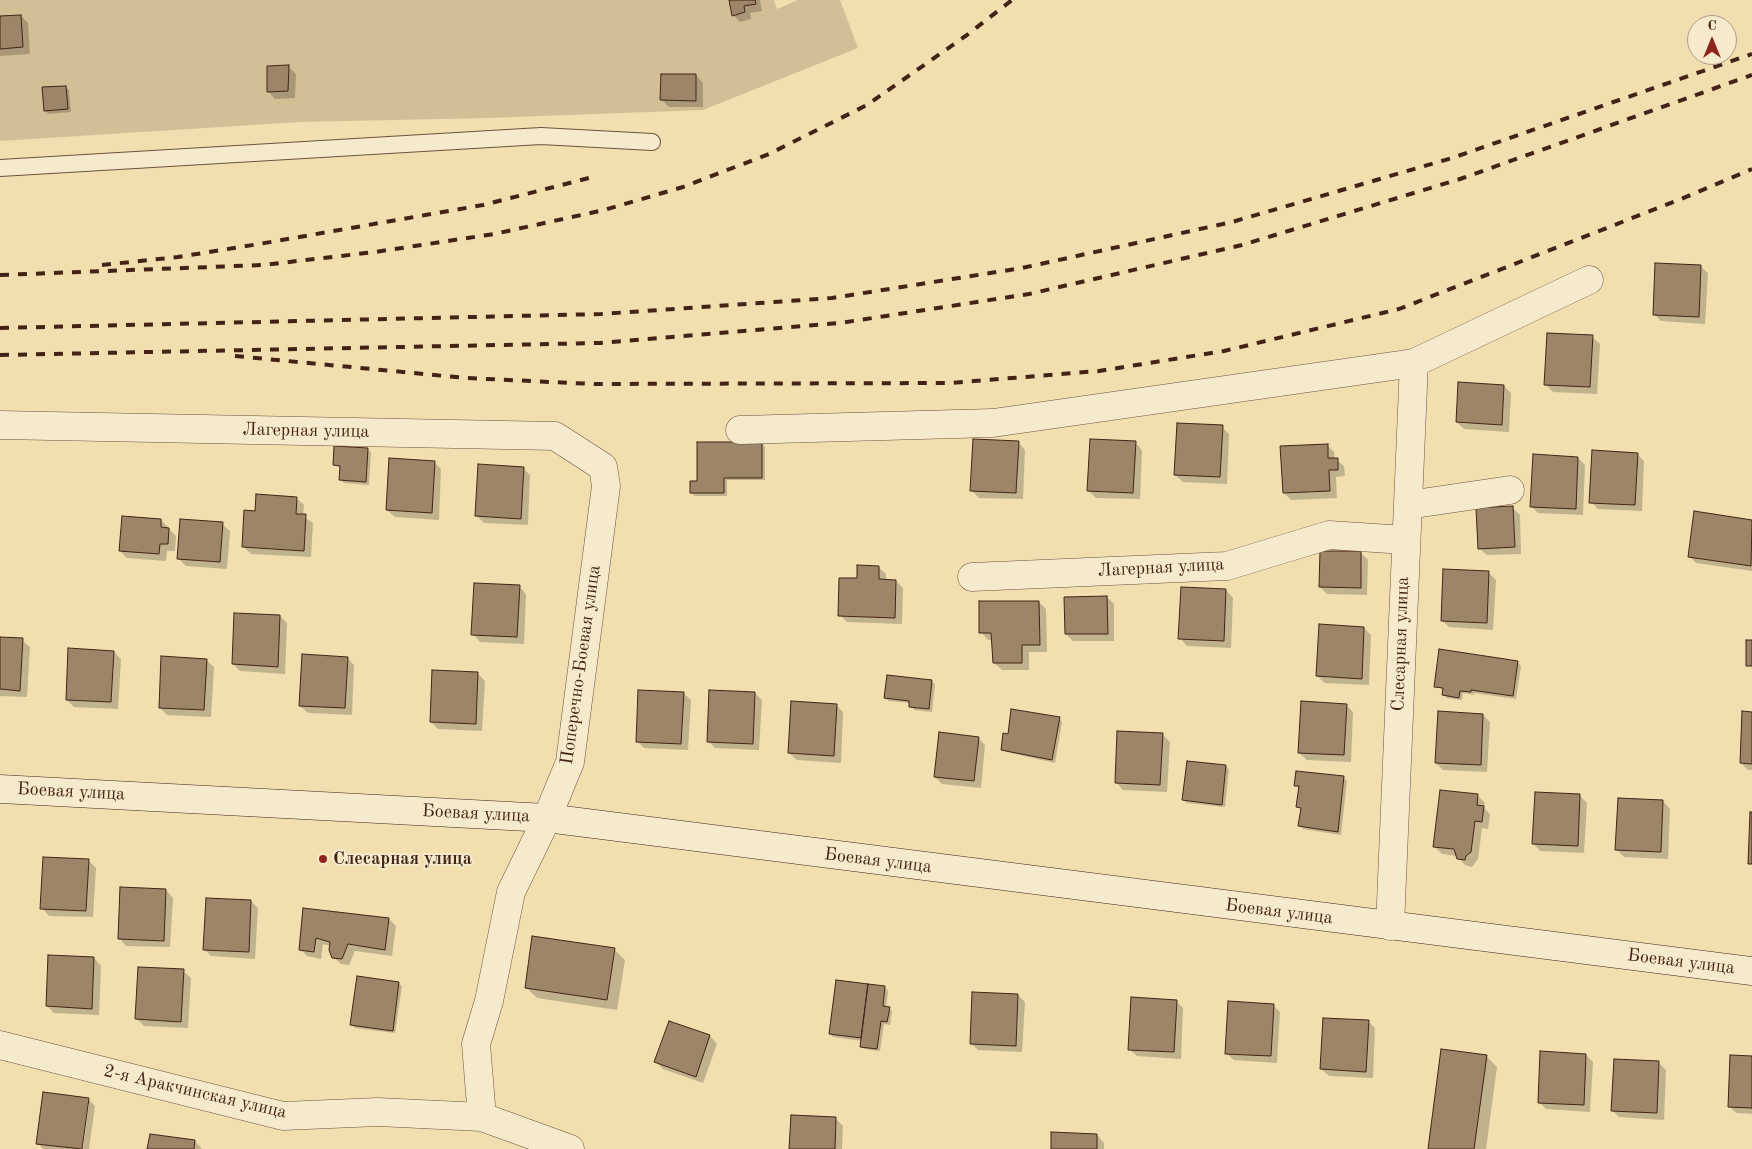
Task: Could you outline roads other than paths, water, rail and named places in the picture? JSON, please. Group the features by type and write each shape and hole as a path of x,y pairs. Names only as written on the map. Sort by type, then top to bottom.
{"street":[{"path":"740,430 993,423 1414,363 1589,280"},
{"name":"Слесарная улица","path":"1390,926 1414,363"},
{"name":"Лагерная улица","path":"0,425 555,436 603,467"},
{"name":"Поперечно-Боевая улица","path":"482,1118 476,1044 489,1001 511,892 547,818 570,762 606,486 603,467"},
{"path":"1408,505 1510,490"},
{"name":"Лагерная улица","path":"972,577 1227,566 1329,535 1405,540"},
{"name":"Боевая улица","path":"0,789 547,818 1752,971"},
{"name":"2-я Аракчинская улица","path":"0,1045 283,1116 378,1112 482,1118 570,1149"}],"lane":[{"path":"0,168 541,136 652,142"}],"railway":[{"path":"0,275 263,265 375,252 494,234 604,210 683,187 769,154 867,105 967,35 1012,0"},
{"path":"0,328 601,314 832,298 1022,268 1232,222 1452,158 1752,54"},
{"path":"0,355 600,343 840,323 1029,294 1242,245 1460,179 1752,75"},
{"path":"235,356 466,378 594,384 950,383 1099,371 1224,351 1399,309 1681,199 1752,169"},
{"path":"102,265 178,257 483,205 589,178"}],"place":[{"name":"Слесарная улица","path":"323,859"}]}
